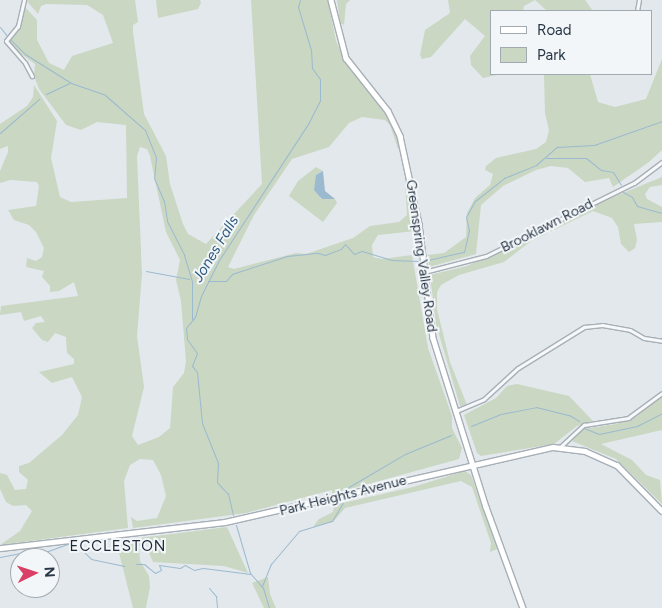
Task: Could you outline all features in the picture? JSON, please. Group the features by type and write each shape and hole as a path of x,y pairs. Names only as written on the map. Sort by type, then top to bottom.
{"main road":[{"name":"Greenspring Valley Road","path":"331,0 346,58 397,127 413,193 432,331 472,464 523,608"},
{"name":"Park Heights Avenue","path":"0,548 225,522 472,464 560,447 585,451 617,465 662,511"}],"street":[{"path":"24,0 18,26 8,35 8,48 25,63 32,76"},
{"name":"Brooklawn Road","path":"424,272 486,256 634,183 662,162"},
{"path":"456,411 484,399 518,368 584,327 602,325 630,330 644,338 662,341"},
{"path":"560,447 584,425 628,418 662,394"}],"green space":[{"path":"26,0 135,0 138,22 133,25 133,32 144,114 166,156 170,184 183,224 188,234 206,244 262,184 251,0 328,0 336,41 344,58 389,116 401,147 398,149 390,125 385,120 362,117 349,123 329,147 292,159 254,215 228,267 234,269 296,253 306,254 353,238 370,226 399,222 407,215 404,163 415,231 378,235 372,245 373,257 382,259 412,255 428,348 452,416 452,428 462,448 459,459 332,494 332,490 246,513 133,528 131,517 137,521 157,518 166,496 161,475 153,460 140,459 130,465 124,481 128,528 0,545 20,531 32,511 26,505 13,506 6,502 0,489 0,473 7,475 15,490 26,489 28,480 19,472 19,466 29,463 62,435 78,415 82,397 72,377 52,383 39,372 74,364 74,359 67,353 66,337 55,333 48,342 42,340 32,328 36,323 45,322 41,316 24,321 21,312 0,315 1,306 78,296 74,282 59,291 50,292 50,286 42,277 44,271 26,267 27,258 36,261 42,257 44,248 36,232 29,225 14,220 8,210 36,206 39,186 37,182 10,180 0,183 0,171 8,152 8,146 0,149 0,124 27,106 33,97 34,85 57,121 51,158 60,197 71,202 127,198 126,125 97,122 81,130 66,125 39,89 34,76 35,64 8,44 10,35 19,28 25,7 37,20 37,40 49,63 64,70 72,56 113,43 103,15 87,5 46,4 41,6 38,14","holes":["140,147 147,149 166,232 180,260 176,280 181,301 186,361 184,373 173,387 170,428 159,437 138,445 132,436 144,387 137,336 142,274 137,156"]},
{"path":"156,0 200,0 201,3 198,9 158,18"},
{"path":"337,0 350,0 346,4 344,25 340,23"},
{"path":"448,0 535,0 524,6 523,10 490,10 490,75 496,75 483,78 471,65 470,56 485,36 465,19 431,57 422,59 420,55 425,30 450,13"},
{"path":"535,0 585,0 592,10 546,10"},
{"path":"662,59 662,150 649,162 613,187 609,178 585,182 568,168 551,166 536,170 503,186 481,205 476,254 429,267 428,255 444,253 466,237 467,213 475,198 490,185 493,174 485,170 486,166 496,158 536,149 546,142 549,130 545,113 544,75 590,75 598,102 615,107 646,99"},
{"path":"316,167 323,171 316,175 321,199 335,199 337,203 323,222 289,196 298,181"},
{"path":"662,177 662,185 650,187 645,194 647,199 662,207 662,222 634,224 637,240 635,248 629,252 621,244 618,227 612,218 593,211 531,241 504,262 459,275 441,285 437,292 437,309 450,362 467,405 460,406 436,324 430,275 467,266 591,206"},
{"path":"517,384 569,396 593,421 577,426 554,444 481,456 477,453 464,415 496,398 507,386"},
{"path":"662,395 662,430 601,444 632,460 646,475 660,480 662,504 616,459 572,441 583,429 616,424 637,416"},
{"path":"465,471 471,475 497,549 490,552 491,543 472,487 461,481 345,508 333,522 313,527 319,519 333,512 334,505 413,487"},
{"path":"227,527 248,573 224,566 153,562 149,553 160,544 142,544 139,546 140,561 149,576 150,587 146,608 133,608 116,541"},
{"path":"268,577 270,594 276,608 264,608 252,583"}],"water":[{"path":"323,171 325,191 335,199 322,199 314,190 316,175"}],"waterway":[{"name":"Jones Falls","path":"233,515 228,494 217,482 218,463 202,423 197,372 192,366 197,353 187,339 186,328 195,317 201,296 219,260 308,124 320,100 320,79 312,68 311,50 298,7 300,0"},
{"path":"0,27 7,36"},
{"path":"10,39 25,54 71,83 105,95 145,130 156,157 154,178 164,201 167,221 184,255 192,282 192,319"},
{"path":"46,94 70,83"},
{"path":"0,133 39,99"},
{"path":"428,260 464,252 469,231 466,217 475,201 504,178 536,165 557,147 594,145 662,121"},
{"path":"546,158 586,158 601,170 613,172 621,185"},
{"path":"623,192 632,197 637,206 662,213"},
{"path":"208,281 226,281 232,274 287,256 318,253 325,255 341,249 345,244 354,254 362,251 392,260 418,261"},
{"path":"146,271 189,279"},
{"path":"471,426 501,414 536,407 569,415 579,421"},
{"path":"584,428 599,434 637,426 662,413"},
{"path":"347,488 405,454 451,435"},
{"path":"262,586 271,564 299,531 332,521 343,503"},
{"name":"Jones Falls","path":"236,525 250,573 263,588 269,608"},
{"path":"0,557 26,552 40,554 67,544 78,546 91,559 124,566"},
{"path":"136,564 144,564 155,573 161,570 159,565 180,568 185,565 194,570 203,568 251,574"},
{"path":"209,588 216,596 217,608"}],"district":[{"name":"ECCLESTON","path":"118,547"}]}
